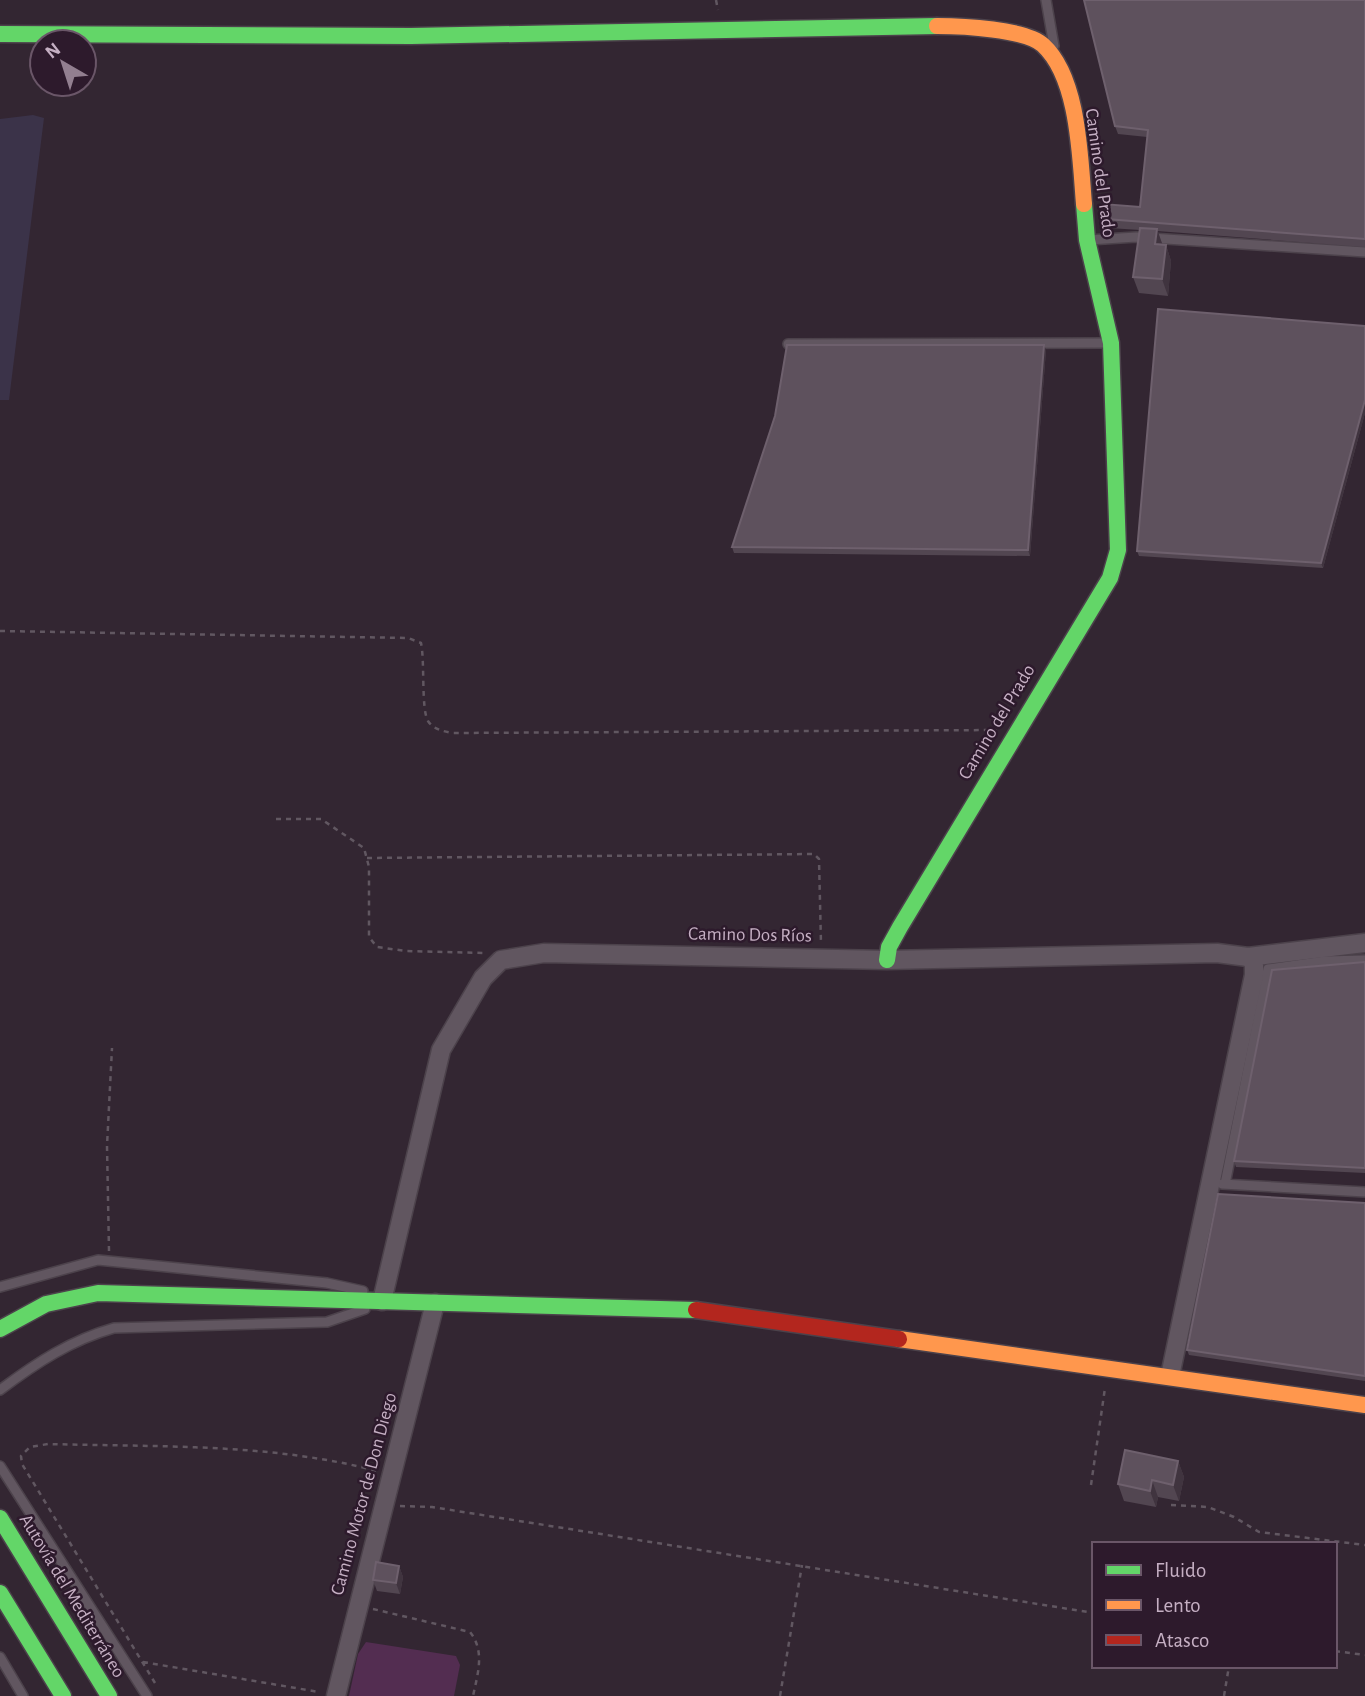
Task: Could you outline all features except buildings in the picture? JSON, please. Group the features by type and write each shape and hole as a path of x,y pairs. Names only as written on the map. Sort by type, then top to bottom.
{"main road":[{"path":"0,34 411,36 957,26 1029,37 1042,44 1056,58"},
{"name":"Camino del Prado","path":"887,960 889,947 900,928 1110,578 1118,550 1111,343 1087,240 1079,143 1063,70 1056,58"},
{"path":"0,1329 26,1312 79,1294 688,1310 1365,1405"},
{"name":"Autovía del Mediterráneo","path":"0,1518 109,1696"},
{"path":"0,1593 63,1696"}],"street":[{"name":"Camino Dos Ríos","path":"382,1301 441,1050 483,978 501,960 544,953 887,960 1217,953 1248,957 1365,943"},
{"path":"1170,1376 1217,1183 1254,975 1254,963 1248,957"},
{"name":"Camino Motor de Don Diego","path":"336,1695 435,1303"}],"lane":[{"path":"1046,0 1056,58"},
{"path":"1087,240 1136,237 1365,252"},
{"path":"788,344 1111,343"},
{"path":"1365,960 1325,961 1268,969 1217,1183 1365,1192"},
{"path":"0,1287 74,1264 109,1261 327,1283 361,1289 382,1301"},
{"path":"0,1390 48,1357 86,1336 114,1328 327,1322 382,1301"},
{"path":"0,1466 147,1696"},
{"path":"0,1657 23,1696"}],"path":[{"path":"0,631 408,638 421,643 425,659 425,712 428,722 438,730 452,733 1017,730"},
{"path":"276,819 321,819 364,848 367,858 369,937 377,947 407,951 487,953"},
{"path":"367,858 814,854 819,859 821,957"},
{"path":"109,1261 107,1146 112,1048"},
{"path":"1091,1485 1108,1367"},
{"path":"156,1686 22,1464 21,1456 30,1447 48,1444 225,1450 349,1464 391,1475"},
{"path":"1171,1505 1208,1507 1234,1517 1259,1532 1365,1545"},
{"path":"391,1513 400,1506 432,1507 1092,1613"},
{"path":"780,1696 802,1565"},
{"path":"357,1605 470,1632 479,1643 473,1696"},
{"path":"1337,1651 1365,1655"},
{"path":"142,1662 336,1695"},
{"path":"1224,1696 1229,1668"}],"shaded area":[{"path":"33,115 44,118 9,400 0,400 0,119"},
{"path":"366,1642 456,1656 460,1665 454,1696 349,1696 358,1654"}],"traffic: fast":[{"path":"0,34 411,36 937,26"},
{"path":"887,960 889,947 900,927 1110,578 1118,550 1111,343 1087,240 1084,204"},
{"path":"0,1329 46,1304 98,1293 696,1310"},
{"path":"0,1518 109,1696"},
{"path":"0,1593 63,1696"}],"traffic: slow":[{"path":"937,26 1023,35 1043,45 1055,59 1064,77 1076,120 1084,204"},
{"path":"899,1339 1365,1405"}],"traffic: jam":[{"path":"696,1310 899,1339"}]}
